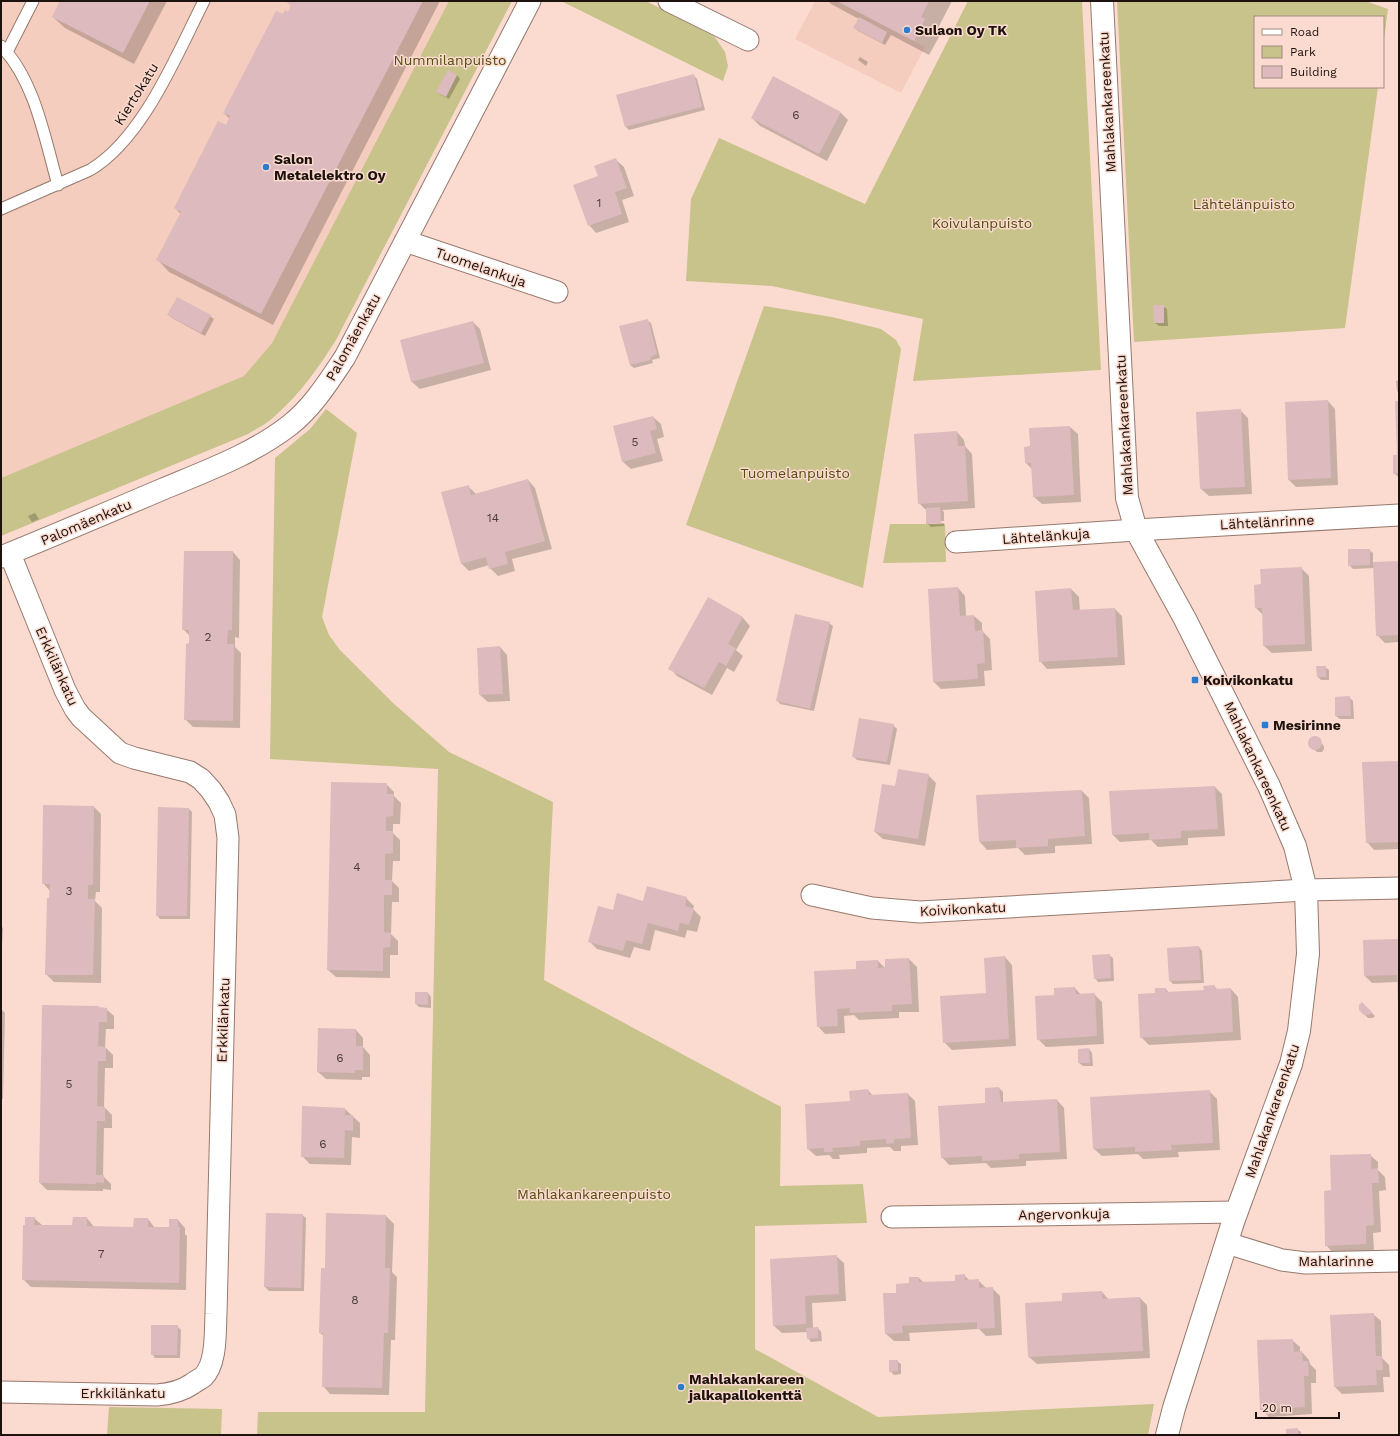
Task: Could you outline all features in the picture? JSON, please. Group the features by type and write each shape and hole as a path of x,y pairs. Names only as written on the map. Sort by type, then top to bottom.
{"street":[{"name":"Palomäenkatu","path":"6,555 227,462 264,443 290,425 304,412 320,394 345,357 530,1"},
{"path":"669,1 748,40"},
{"name":"Mahlakankareenkatu","path":"1102,1 1127,498 1136,530 1185,619 1269,786 1295,846 1306,890 1308,954 1299,1031 1291,1064 1237,1212 1174,1408 1167,1435"},
{"name":"Tuomelankuja","path":"405,241 557,292"},
{"name":"Lähtelänrinne","path":"1136,530 1399,515"},
{"name":"Lähtelänkuja","path":"956,542 1136,530"},
{"name":"Erkkilänkatu","path":"1,1392 170,1394 189,1386 204,1376 211,1362 214,1350 216,1314 228,838 225,816 219,802 211,790 201,780 190,772 134,758 120,752 81,717 65,690 6,555"},
{"path":"1306,890 1399,888"},
{"name":"Koivikonkatu","path":"812,895 872,908 920,912 1306,890"},
{"name":"Angervonkuja","path":"892,1216 1237,1212"},
{"name":"Mahlarinne","path":"1227,1243 1282,1260 1306,1263 1399,1261"}],"lane":[{"path":"33,1 4,49 22,75 35,102 58,185"},
{"name":"Kiertokatu","path":"1,209 58,185 102,164 123,143 147,109 164,80 204,1"}],"shaded area":[{"path":"1,1 465,1 272,343 244,376 1,478"},
{"path":"815,1 836,1 925,47 901,93 795,39"}],"green space":[{"name":"Nummilanpuisto","path":"449,1 512,1 336,340 301,389 273,418 248,434 1,536 1,478 244,376 272,343"},
{"path":"561,1 646,1 714,36 725,52 728,66 723,81"},
{"name":"Koivulanpuisto","path":"968,1 1082,1 1101,370 913,381 923,319 772,286 686,281 691,199 719,138 865,204"},
{"name":"Lähtelänpuisto","path":"1117,1 1365,1 1388,9 1384,39 1384,16 1254,16 1254,88 1378,88 1345,328 1134,342"},
{"name":"Tuomelanpuisto","path":"764,306 832,317 881,329 896,340 901,349 863,588 686,525"},
{"name":"Mahlakankareenpuisto","path":"326,409 357,433 322,617 329,635 340,650 393,703 449,752 553,802 544,980 781,1107 780,1186 863,1184 867,1223 755,1226 755,1349 878,1417 1154,1404 1148,1435 257,1434 258,1412 425,1412 438,769 270,759 275,458 310,429"},
{"path":"890,524 945,524 946,562 883,563"},
{"path":"109,1407 222,1409 221,1435 107,1435"}],"building":[{"path":"60,1 150,1 123,53 52,17"},
{"name":"Salon Metalelektro Oy","path":"286,1 423,1 261,314 156,260 181,212 174,208 218,121 226,125 230,116 223,113 276,11 283,14 285,10 288,12 291,5"},
{"name":"Sulaon Oy TK","path":"837,1 929,1 921,17 925,19 914,41"},
{"path":"859,17 887,32 882,43 853,28"},
{"path":"448,70 457,75 446,97 436,92"},
{"path":"694,74 702,107 625,127 616,95"},
{"path":"773,76 841,112 819,154 751,118"},
{"path":"616,158 627,188 615,192 622,214 588,226 573,185 598,176 594,166"},
{"path":"177,297 211,315 201,333 167,315"},
{"path":"1153,305 1164,305 1164,323 1154,323"},
{"path":"648,319 657,354 650,357 651,360 630,365 619,326"},
{"path":"473,321 484,363 411,382 400,340"},
{"path":"1328,400 1331,478 1288,480 1285,402"},
{"path":"1395,401 1399,401 1399,473 1393,474 1393,455 1397,455"},
{"path":"1241,409 1245,487 1200,489 1196,412"},
{"path":"653,416 657,429 650,431 656,453 622,462 613,426"},
{"path":"1070,426 1074,495 1033,497 1031,463 1025,463 1024,447 1030,446 1029,428"},
{"path":"957,431 958,446 965,446 968,501 918,504 914,434"},
{"path":"528,479 545,541 505,552 508,564 489,569 486,557 461,564 441,492 469,485 471,495"},
{"path":"940,507 941,523 926,524 926,508"},
{"path":"1348,549 1370,549 1370,565 1348,566"},
{"path":"184,551 233,551 232,630 228,630 227,644 234,644 233,721 184,720 186,644 189,643 189,630 182,630"},
{"path":"1399,561 1399,635 1376,636 1373,562"},
{"path":"1302,567 1305,644 1263,646 1262,608 1255,608 1254,585 1261,584 1260,569"},
{"path":"958,587 960,616 974,615 975,631 983,630 985,663 977,664 978,679 933,682 928,589"},
{"path":"1071,588 1073,610 1115,608 1118,657 1039,662 1035,591"},
{"path":"708,597 743,617 728,644 736,648 726,666 719,662 704,688 668,669"},
{"path":"795,614 830,622 810,709 776,701"},
{"path":"500,646 503,694 479,695 477,648"},
{"path":"1316,666 1326,666 1326,677 1317,677"},
{"path":"1350,696 1351,716 1335,716 1335,697"},
{"path":"859,718 894,724 887,762 852,757"},
{"path":"1315,736 1320,738 1322,743 1320,748 1315,750 1310,748 1308,743 1310,738"},
{"path":"1399,761 1399,842 1366,843 1362,762"},
{"path":"898,769 929,774 918,839 874,832 882,784 895,786"},
{"path":"331,782 387,783 387,794 394,794 393,816 386,817 386,831 393,831 393,853 385,854 385,880 392,880 392,895 384,895 384,932 391,933 390,947 383,948 383,971 327,970"},
{"path":"1215,786 1218,829 1181,831 1181,838 1149,840 1149,833 1112,835 1109,791"},
{"path":"1082,790 1085,836 1048,839 1048,846 1016,848 1016,840 979,842 976,795"},
{"path":"43,805 94,806 93,885 88,885 88,899 95,899 93,975 45,975 47,898 49,898 50,884 42,884"},
{"path":"158,807 189,808 187,916 156,916"},
{"path":"647,886 687,897 685,906 694,909 689,925 680,923 678,931 648,923 642,944 626,940 623,951 588,942 598,906 613,910 617,893 643,901"},
{"path":"1399,939 1398,1007 1397,975 1364,976 1363,940"},
{"path":"1199,946 1201,980 1169,981 1167,948"},
{"path":"1110,954 1111,978 1094,979 1092,955"},
{"path":"1005,956 1009,1039 943,1043 940,996 986,993 984,958"},
{"path":"909,958 912,1004 892,1005 892,1011 850,1013 850,1008 837,1009 838,1026 817,1027 814,971 856,969 856,961 878,960 878,968 885,967 885,959"},
{"path":"1215,985 1215,989 1231,988 1233,1032 1140,1038 1138,994 1155,993 1155,988 1166,988 1166,992 1204,990 1203,986"},
{"path":"1075,987 1076,994 1095,993 1097,1036 1037,1040 1035,996 1054,995 1054,988"},
{"path":"415,992 428,992 428,1005 415,1004"},
{"path":"1362,1002 1372,1012 1369,1015 1364,1015 1359,1010 1359,1005"},
{"path":"42,1005 99,1006 107,1008 107,1022 99,1022 98,1046 106,1047 106,1061 98,1061 97,1106 105,1107 105,1121 97,1121 96,1175 104,1175 104,1183 39,1183"},
{"path":"318,1028 356,1029 356,1046 363,1046 363,1070 355,1070 355,1073 317,1072"},
{"path":"1089,1048 1090,1063 1078,1063 1078,1049"},
{"path":"999,1087 1001,1102 1057,1099 1060,1152 1019,1154 1019,1159 982,1161 982,1156 941,1158 938,1106 985,1103 985,1088"},
{"path":"868,1089 869,1095 908,1093 911,1138 894,1139 894,1143 886,1144 886,1139 860,1141 860,1146 832,1148 833,1152 824,1152 824,1148 807,1149 805,1104 850,1101 849,1091"},
{"path":"1210,1090 1213,1143 1171,1145 1172,1150 1135,1152 1135,1147 1093,1149 1090,1097"},
{"path":"302,1106 345,1108 345,1115 353,1115 353,1131 345,1130 344,1158 301,1157"},
{"path":"1371,1154 1371,1169 1378,1168 1379,1183 1372,1183 1374,1225 1366,1226 1366,1244 1325,1246 1324,1191 1331,1190 1330,1155"},
{"path":"266,1213 303,1214 301,1288 264,1287"},
{"path":"326,1213 386,1215 385,1268 390,1268 388,1333 384,1333 382,1388 322,1387 323,1333 319,1333 321,1268 325,1268"},
{"path":"25,1217 35,1217 34,1225 72,1225 73,1217 87,1217 87,1226 133,1227 134,1218 148,1218 148,1227 169,1227 169,1219 178,1219 178,1227 180,1227 179,1283 22,1280 23,1225 25,1225"},
{"path":"837,1255 839,1294 805,1296 806,1324 773,1326 770,1259"},
{"path":"965,1274 965,1280 979,1279 979,1288 993,1287 995,1328 977,1329 977,1322 902,1326 903,1333 885,1334 883,1293 896,1293 896,1284 909,1283 909,1277 919,1277 919,1282 955,1281 955,1275"},
{"path":"1102,1291 1103,1299 1140,1297 1143,1351 1028,1357 1025,1303 1062,1301 1062,1293"},
{"path":"1374,1313 1376,1356 1382,1356 1383,1370 1376,1370 1377,1385 1334,1387 1330,1315"},
{"path":"151,1325 178,1325 177,1355 151,1355"},
{"path":"818,1327 818,1338 807,1339 806,1328"},
{"path":"1293,1339 1294,1352 1302,1351 1303,1361 1308,1361 1309,1376 1304,1376 1305,1407 1260,1410 1257,1340"},
{"path":"889,1360 898,1360 898,1371 889,1372"},
{"path":"1298,1428 1298,1435 1286,1435 1286,1429"}],"place":[{"name":"Sulaon Oy TK","path":"907,30"},
{"name":"Salon Metalelektro Oy","path":"266,167"},
{"name":"Koivikonkatu","path":"1195,680"},
{"name":"Mesirinne","path":"1265,725"},
{"name":"Mahlakankareen jalkapallokenttä","path":"681,1387"}]}
